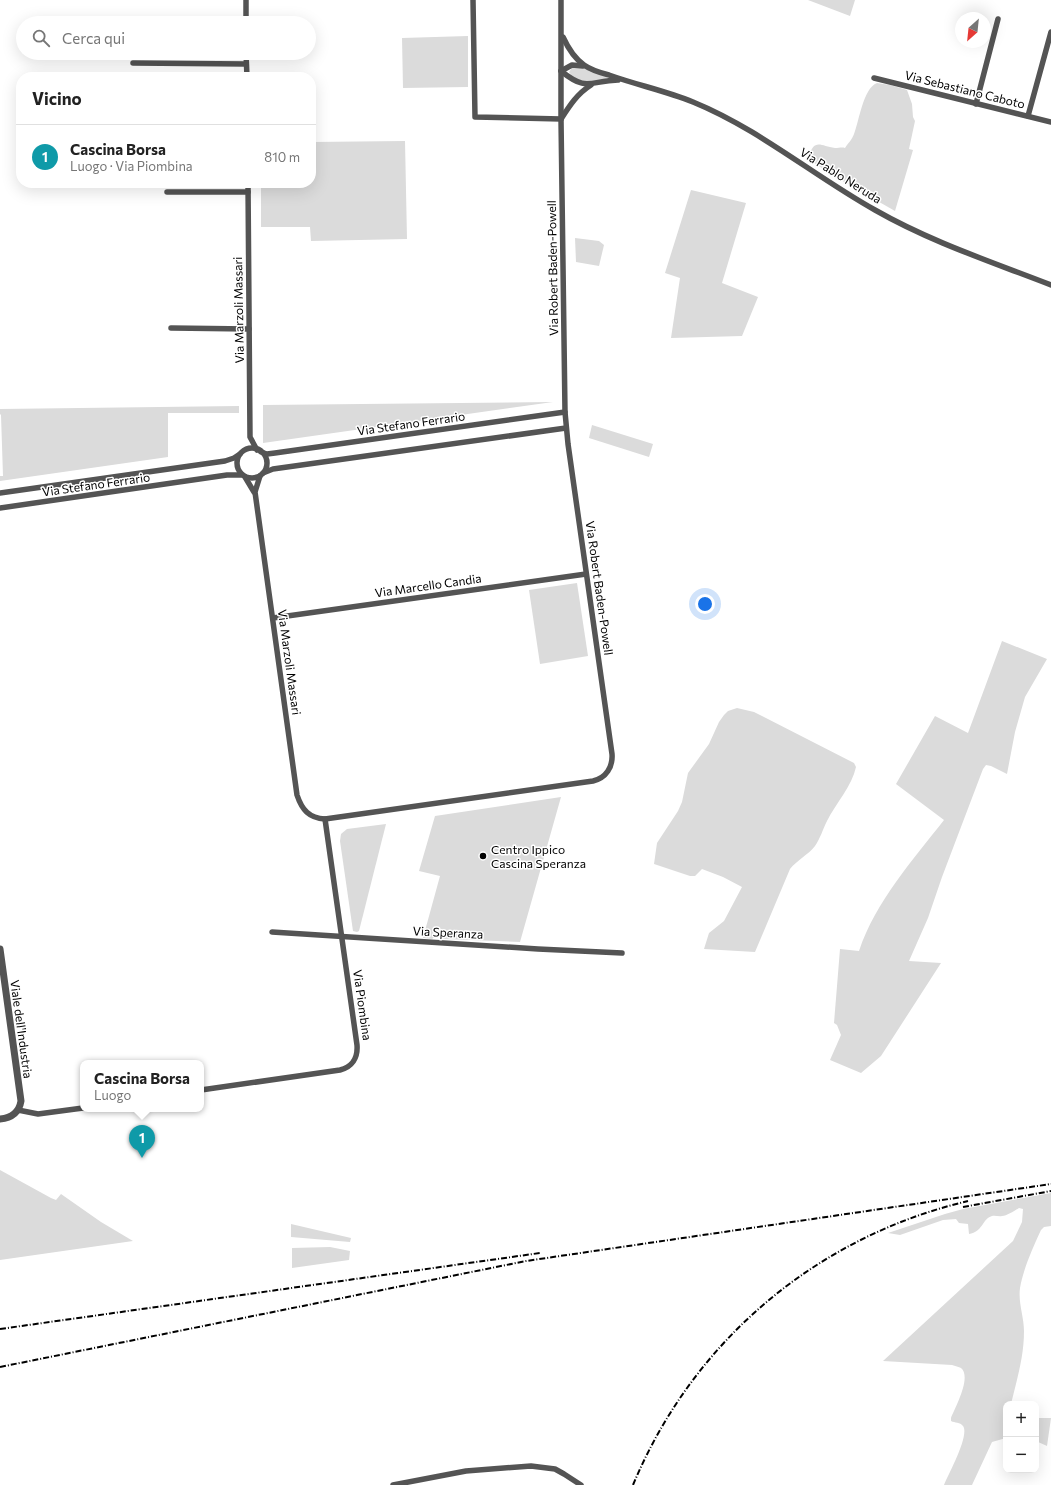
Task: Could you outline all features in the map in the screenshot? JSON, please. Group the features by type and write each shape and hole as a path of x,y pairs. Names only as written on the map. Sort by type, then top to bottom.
{"street":[{"path":"246,0 246,16"},
{"path":"473,0 475,117 561,119 574,98 591,85 601,82 622,80"},
{"name":"Via Robert Baden-Powell","path":"325,819 580,783 596,780 604,776 611,766 612,757 566,428 561,119 561,0"},
{"path":"976,104 998,19"},
{"path":"1028,116 1051,32"},
{"path":"562,34 571,52 585,66"},
{"path":"246,60 247,72"},
{"path":"133,63 246,64"},
{"path":"585,66 572,65 561,71 574,81 591,85"},
{"name":"Via Pablo Neruda","path":"585,66 622,80 680,97 717,113 750,131 861,202 900,224 950,246 1051,285"},
{"name":"Via Sebastiano Caboto","path":"874,78 1051,122"},
{"name":"Via Marzoli Massari","path":"242,452 250,437 248,188"},
{"path":"168,192 248,192"},
{"path":"171,328 249,329"},
{"name":"Via Stefano Ferrario","path":"259,451 267,454 275,454 565,412"},
{"path":"261,475 267,465 266,460 259,451 248,449 242,452 238,458 237,467 243,476 251,478 261,475 277,468 566,428"},
{"name":"Via Marzoli Massari","path":"250,437 259,451"},
{"name":"Via Stefano Ferrario","path":"0,493 225,461 234,458 242,452"},
{"name":"Via Stefano Ferrario","path":"0,508 225,475 243,476"},
{"name":"Via Marzoli Massari","path":"254,492 261,475"},
{"name":"Via Marzoli Massari","path":"243,476 254,492 297,795 304,810 308,814 325,819"},
{"name":"Via Marcello Candia","path":"273,618 586,574"},
{"name":"Via Piombina","path":"204,1090 337,1071 352,1064 357,1055 357,1045 325,819"},
{"name":"Via Speranza","path":"272,932 622,953"},
{"name":"Viale dell'Industria","path":"0,949 21,1096 21,1104 18,1110"},
{"path":"0,1119 11,1116 18,1110 38,1114 80,1108"},
{"path":"393,1485 466,1471 531,1466 555,1470 581,1485"}],"shaded area":[{"path":"808,0 855,0 850,16"},
{"path":"468,36 468,87 403,88 402,38"},
{"path":"580,67 606,76 607,78 597,82 581,81 572,76 569,72 572,68"},
{"path":"877,83 907,90 912,104 913,117 915,121 909,149 913,150 895,211 839,179 808,159 810,152 815,145 818,144 835,148 845,148 856,129 862,106 868,91"},
{"path":"405,141 407,239 311,241 310,227 261,227 261,188 316,188 316,142"},
{"path":"691,190 746,203 722,283 758,297 742,336 671,338 680,278 665,273"},
{"path":"575,238 599,241 604,245 599,266 576,262"},
{"path":"553,402 263,443 263,405"},
{"path":"239,406 239,413 168,413 168,457 0,481 0,476 3,476 0,409"},
{"path":"592,425 653,444 649,457 589,438"},
{"path":"577,583 588,656 540,664 529,590"},
{"path":"1002,641 1047,659 1025,697 1015,732 1007,774 991,766 986,765 983,769 928,918 909,961 941,963 881,1056 861,1073 830,1060 841,1035 837,1025 834,1023 840,949 859,951 866,933 885,898 944,820 896,784 935,716 968,733"},
{"path":"737,708 754,712 854,763 856,767 851,781 827,821 817,843 790,869 755,952 704,949 709,933 724,921 742,887 723,877 702,869 695,876 690,876 654,864 657,843 678,811 682,802 688,773 709,744 719,722 724,715 728,711"},
{"name":"Centro Ippico Cascina Speranza","path":"561,797 520,942 444,939 441,936 436,936 432,939 423,938 440,876 419,871 435,816"},
{"path":"386,824 359,931 353,931 340,841 341,834 347,829"},
{"path":"0,1170 56,1200 61,1194 101,1222 133,1241 0,1260"},
{"path":"1051,1193 1051,1226 1044,1227 1041,1230 1021,1281 1020,1299 1024,1326 1023,1350 1012,1401 1003,1401 1003,1439 992,1442 972,1485 944,1485 964,1438 963,1426 959,1423 951,1421 951,1418 962,1393 965,1378 964,1372 961,1368 952,1365 883,1361 1013,1241 1022,1222 1023,1209 1019,1208 1004,1216 992,1216 986,1220 977,1231 969,1234 968,1224 959,1223 956,1219 943,1220 900,1235 888,1233 963,1209"},
{"path":"291,1224 351,1238 350,1242 291,1237"},
{"path":"330,1247 350,1251 349,1260 292,1268 292,1248"},
{"path":"1039,1418 1051,1418 1047,1446 1039,1442"}],"railway":[{"path":"0,1367 526,1261 1051,1184"},
{"path":"963,1207 1051,1191"},
{"path":"633,1485 658,1433 689,1385 725,1341 766,1302 811,1269 860,1240 912,1218 968,1201"},
{"path":"0,1329 540,1253"}],"place":[{"name":"Centro Ippico Cascina Speranza","path":"483,856"},
{"name":"Cascina Borsa","path":"142,1158"}]}
